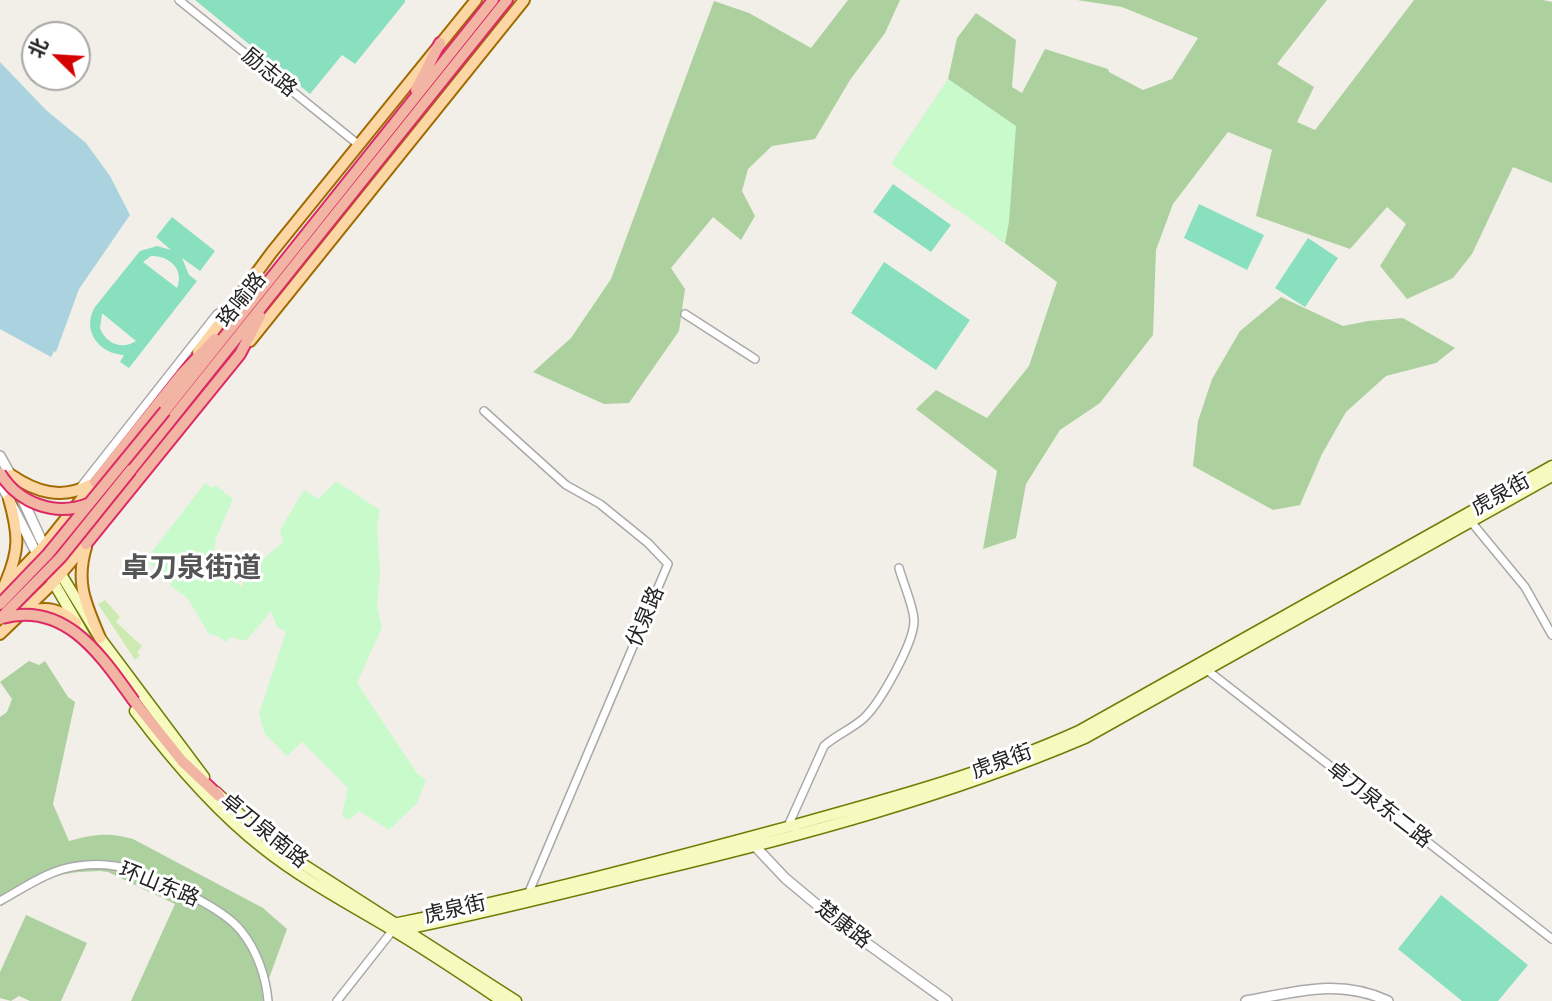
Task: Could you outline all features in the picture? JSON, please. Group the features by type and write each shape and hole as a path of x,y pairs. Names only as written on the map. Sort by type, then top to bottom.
{"highway":[{"name":"珞喻路","path":"0,619 61,557 131,470 236,338 267,292 493,0"},
{"name":"珞喻路","path":"0,604 48,554 507,0"},
{"path":"403,114 440,43"},
{"path":"86,544 240,354 267,292"},
{"path":"95,482 181,375 267,292"},
{"path":"5,474 9,486 24,498 45,507 63,509 94,501 131,470"},
{"path":"0,619 36,616 68,627 98,652 182,761 219,796"}],"main road":[{"path":"181,375 272,252 476,0"},
{"path":"240,354 524,0"},
{"name":"虎泉街","path":"399,927 439,922 752,843 964,785 1033,760 1085,738 1207,670 1552,466"},
{"path":"5,474 43,492 79,495"},
{"name":"虎泉街","path":"399,927 529,892 752,843 788,826 877,803 1030,753 1079,731 1468,518 1552,476"},
{"path":"1,591 41,550 79,495 95,482"},
{"path":"79,495 85,518 91,523 103,524"},
{"path":"1,591 18,548 17,527 9,499"},
{"path":"0,634 57,579 86,544"},
{"path":"86,544 80,570 81,586 100,638"},
{"name":"卓刀泉南路","path":"41,550 76,623 154,736 226,815 263,848 299,874 428,942 516,1001"},
{"name":"卓刀泉南路","path":"57,579 158,718 219,796 251,826 290,856 399,927 502,1001"},
{"path":"23,614 46,608 65,614 76,623"},
{"path":"428,942 432,930 439,922"}],"street":[{"name":"励志路","path":"179,0 359,145"},
{"path":"79,495 216,314 235,302"},
{"path":"685,314 755,359"},
{"name":"伏泉路","path":"484,411 566,485 600,504 648,543 668,564 529,892"},
{"path":"0,456 5,474 41,550"},
{"path":"0,482 41,550"},
{"path":"1468,518 1525,587 1552,635"},
{"path":"788,826 824,746 833,737 862,720 877,705 911,636 915,620 899,568"},
{"name":"卓刀泉东二路","path":"1207,670 1552,939"},
{"name":"楚康路","path":"752,843 785,878 840,924 947,1001"},
{"name":"环山东路","path":"0,901 68,867 105,865 127,869 201,900 232,921 243,932 260,964 268,1001"},
{"path":"337,1001 399,927"},
{"path":"1245,1001 1331,987 1363,991 1388,1001"}],"green space":[{"path":"195,0 405,2 355,64 342,55 310,94"},
{"path":"848,0 900,0 885,33 850,80 815,139 772,146 748,169 742,191 755,216 741,240 713,217 671,268 685,289 679,331 629,403 604,404 533,372 571,338 611,279 714,1 749,13 811,48"},
{"path":"1077,0 1327,0 1277,64 1314,87 1297,122 1315,130 1414,0 1552,2 1552,183 1513,167 1472,254 1453,278 1407,299 1380,266 1406,224 1387,207 1350,249 1256,216 1272,150 1228,132 1173,204 1156,250 1153,335 1100,403 1060,430 1026,484 1016,538 983,549 997,471 916,409 936,390 987,418 1029,366 1057,282 975,221 1016,127 948,79 957,38 976,13 1016,40 1012,87 1022,93 1045,49 1108,69 1143,90 1172,79 1198,38 1122,7"},
{"path":"948,79 1016,126 1005,243 891,164"},
{"path":"893,184 951,225 931,252 873,212"},
{"path":"1199,204 1264,235 1247,270 1184,238"},
{"path":"172,217 215,251 200,271 182,258 189,275 197,281 129,368 120,362 124,355 107,350 95,339 91,332 91,316 95,307 140,251 157,246 171,250 156,237","holes":["151,256 164,258 174,265 179,275 177,288 143,262","103,314 136,341 125,345 110,342 100,328"]},
{"path":"1308,238 1338,258 1305,307 1275,288"},
{"path":"884,262 970,320 936,370 851,313"},
{"path":"1281,297 1343,326 1403,318 1455,348 1436,363 1386,376 1346,412 1322,454 1300,505 1273,510 1193,466 1198,421 1212,379 1240,331"},
{"path":"336,481 380,510 377,526 380,571 377,607 382,627 357,683 417,773 426,780 417,803 389,830 359,811 349,820 342,816 348,788 302,742 287,756 265,734 259,714 286,632 277,627 271,611 246,641 230,637 226,642 209,634 188,599 170,585 173,581 149,563 147,558 205,483 212,488 215,485 233,499 216,538 212,564 242,587 245,575 283,542 280,530 304,490 319,499"},
{"path":"105,600 120,617 116,622 142,646 137,653 140,655 135,660 98,604"},
{"path":"29,661 39,665 45,661 68,697 75,702 53,804 69,841 101,835 133,839 263,908 287,929 263,995 264,1001 131,1001 175,904 108,872 78,872 35,879 15,888 0,901 0,717 7,712 12,699 0,682"},
{"path":"1441,895 1528,965 1498,1001 1462,1001 1398,949"},
{"path":"26,915 87,943 61,1001 30,1001 19,996 11,1001 0,998 0,972"}],"water":[{"path":"0,62 21,84 21,91 28,91 86,143 110,176 130,215 79,289 56,352 54,351 51,357 0,329"}],"district":[{"name":"卓刀泉街道","path":"191,569"}]}
